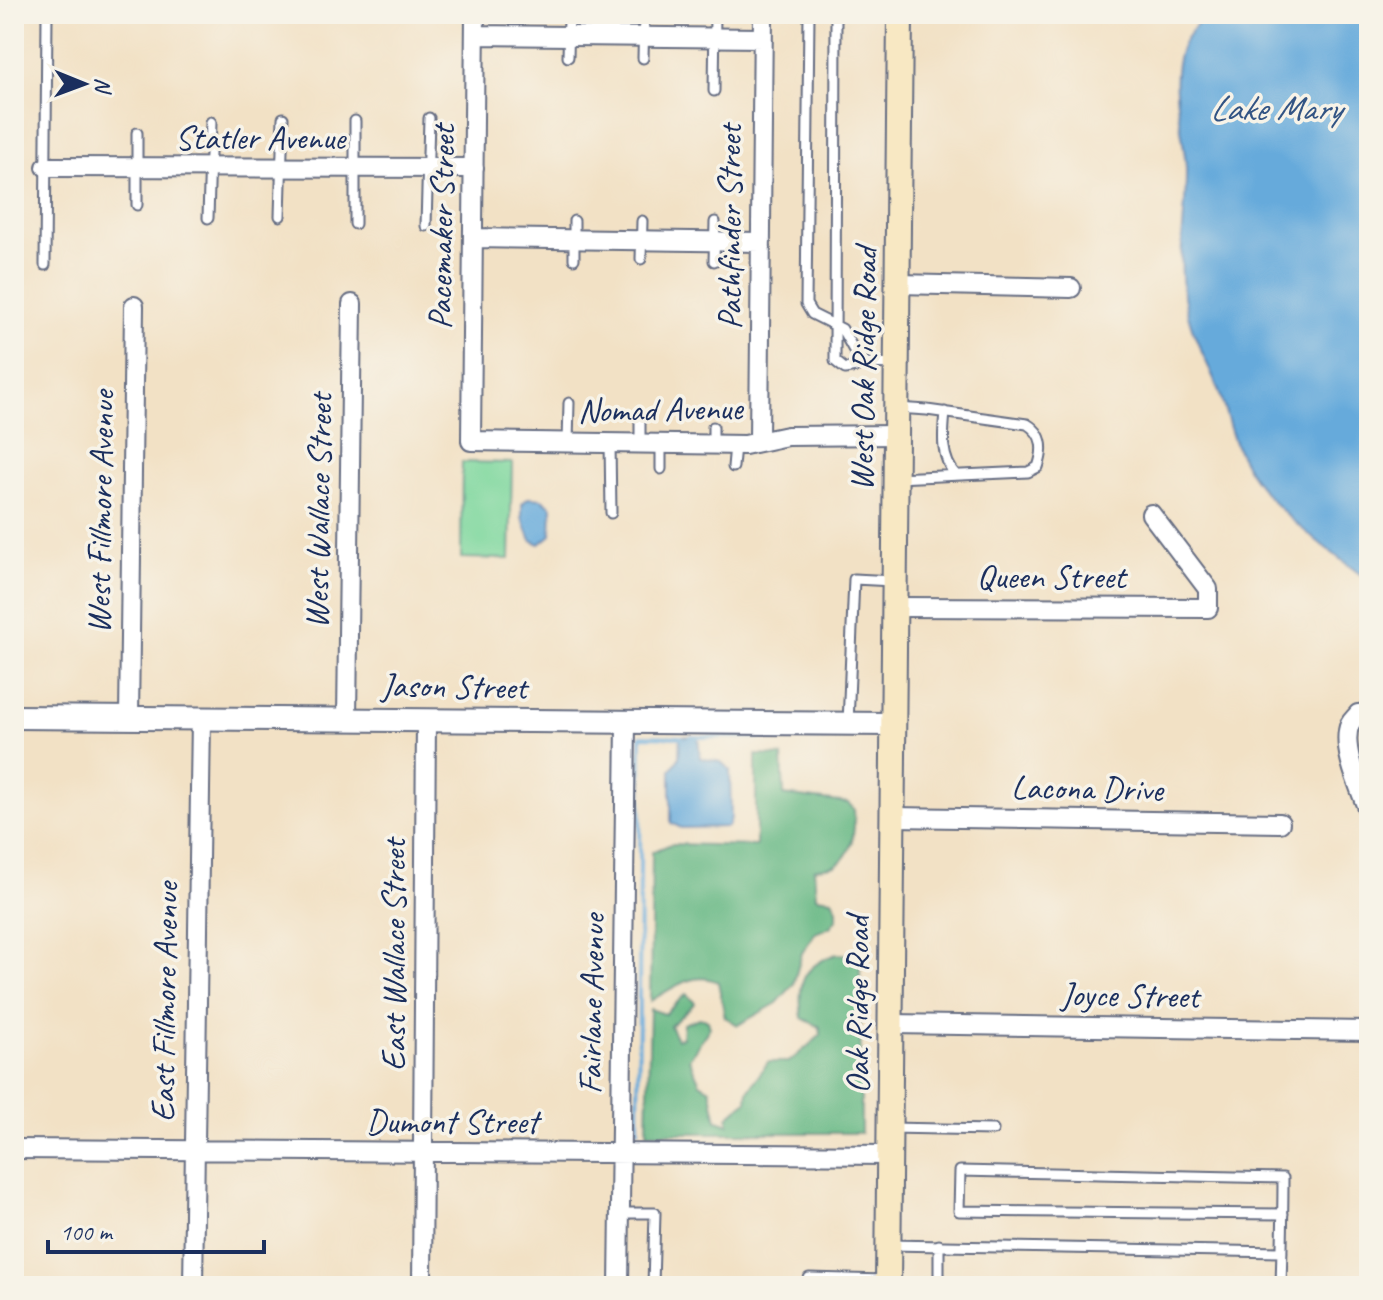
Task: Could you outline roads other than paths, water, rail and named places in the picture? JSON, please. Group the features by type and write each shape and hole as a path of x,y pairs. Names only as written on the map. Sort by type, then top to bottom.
{"main road":[{"name":"West Oak Ridge Road","path":"893,724 900,14"},
{"name":"Oak Ridge Road","path":"888,1283 893,724"}],"street":[{"name":"Pacemaker Street","path":"471,441 475,14"},
{"name":"Pathfinder Street","path":"759,440 763,14"},
{"path":"475,35 568,27 643,37 762,38"},
{"name":"Statler Avenue","path":"46,167 474,168"},
{"path":"473,238 574,240 642,250 715,241 761,242"},
{"path":"898,284 1071,288"},
{"name":"West Wallace Street","path":"347,719 352,304"},
{"name":"West Fillmore Avenue","path":"129,719 134,306"},
{"name":"Nomad Avenue","path":"471,441 661,444 713,436 735,445 745,445 787,436 897,435"},
{"name":"Queen Street","path":"894,607 1208,608 1208,589 1151,514"},
{"path":"1369,713 1358,714 1350,725 1349,740 1352,769 1369,813"},
{"name":"Jason Street","path":"14,717 893,724"},
{"name":"East Fillmore Avenue","path":"193,1286 201,718"},
{"name":"East Wallace Street","path":"422,1286 426,720"},
{"name":"Fairlane Avenue","path":"619,1286 626,722"},
{"name":"Lacona Drive","path":"893,817 1280,823"},
{"name":"Joyce Street","path":"891,1024 1369,1031"},
{"name":"Dumont Street","path":"14,1149 890,1155"}],"lane":[{"path":"45,265 47,14"},
{"path":"714,91 715,14"},
{"path":"809,14 806,304 812,314 842,329 861,363"},
{"path":"836,14 835,361 845,369 861,363 897,364"},
{"path":"643,58 644,15"},
{"path":"568,27 568,57"},
{"path":"280,216 283,118"},
{"path":"426,226 429,118"},
{"path":"355,121 355,224"},
{"path":"208,218 211,122"},
{"path":"137,133 137,205"},
{"path":"642,221 642,250"},
{"path":"714,261 715,222"},
{"path":"568,442 569,403"},
{"path":"896,478 1028,472 1038,467 1043,446 1036,430 1027,424 897,408"},
{"path":"945,412 944,453 947,466 956,475"},
{"path":"640,421 640,443"},
{"path":"610,443 611,513"},
{"path":"661,444 661,469"},
{"path":"733,467 735,445"},
{"path":"848,724 854,579 895,581"},
{"path":"890,1128 993,1130"},
{"path":"1281,1286 1283,1214 1283,1178 960,1171 959,1211 1283,1214"},
{"path":"620,1213 655,1213 653,1286"},
{"path":"889,1245 1282,1252"},
{"path":"939,1245 939,1276"},
{"path":"809,1278 888,1283"}],"water":[{"name":"Lake Mary","path":"1206,14 1369,14 1369,581 1280,509 1251,474 1236,447 1220,394 1188,316 1182,274 1186,168 1176,77 1183,44"},
{"path":"528,498 542,499 552,507 551,535 540,544 531,540 522,517 522,504"},
{"path":"680,736 698,737 700,758 721,762 730,770 731,818 728,827 681,828 671,823 671,770 679,758"}],"waterway":[{"path":"638,1129 641,736 682,737"},
{"path":"691,737 825,738"}]}
